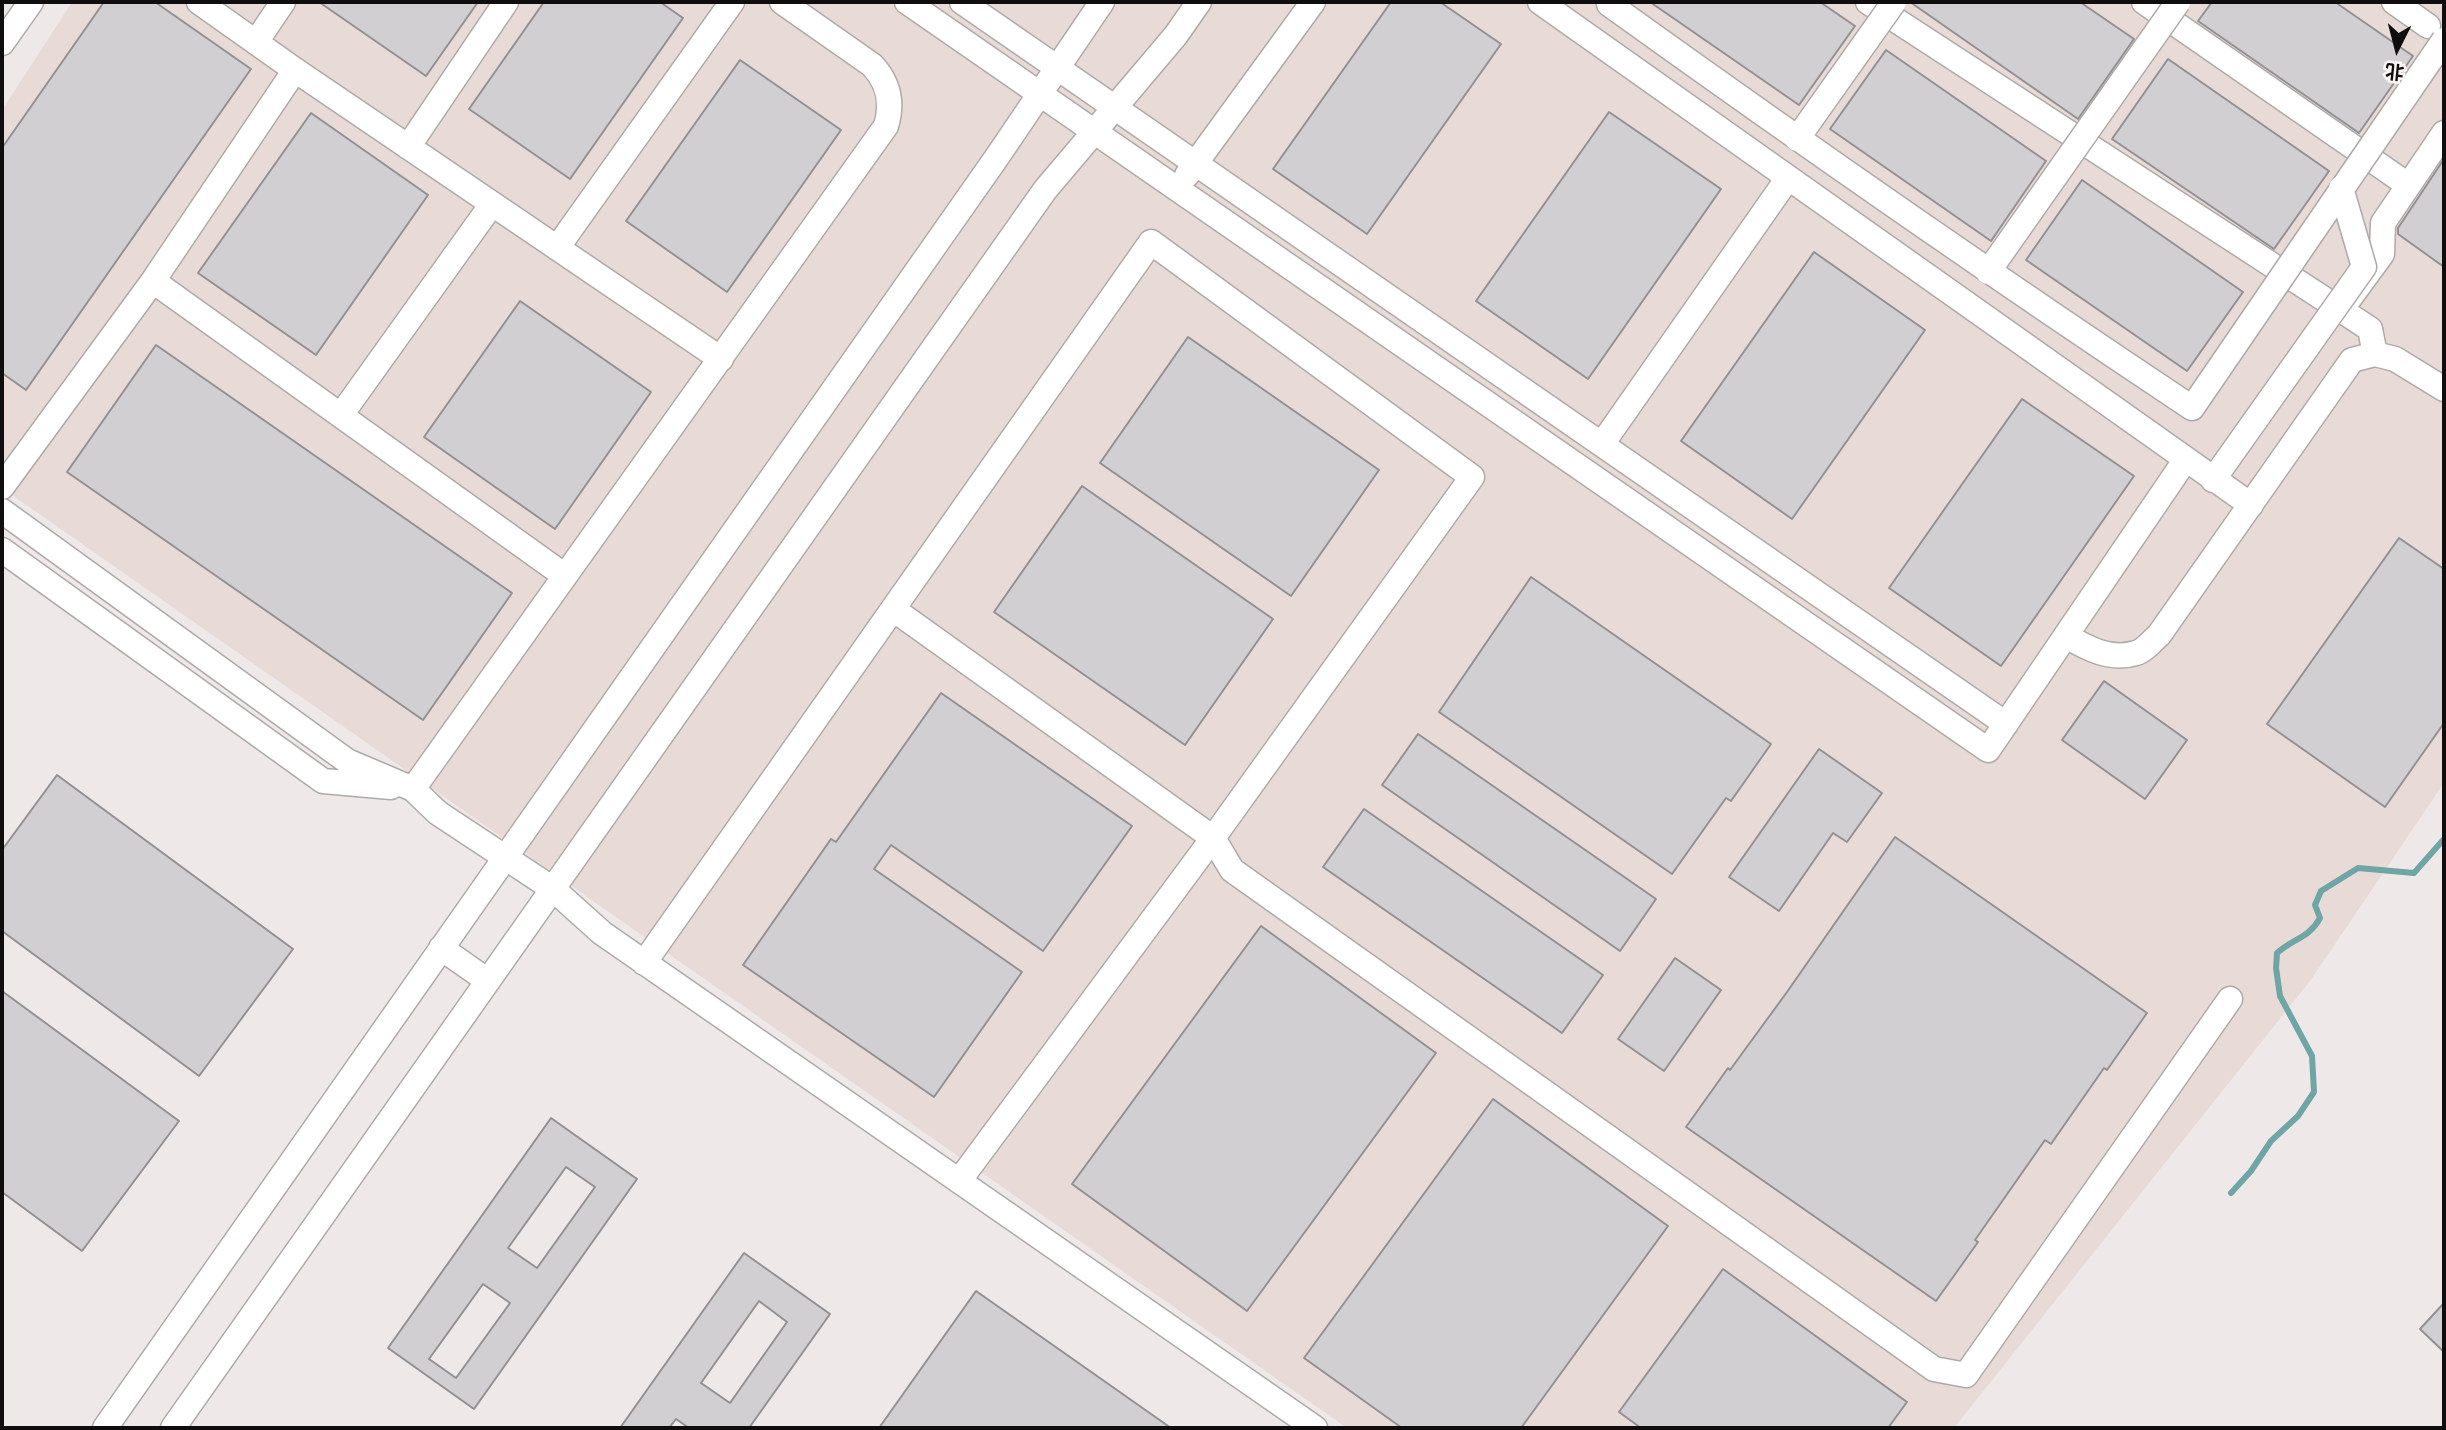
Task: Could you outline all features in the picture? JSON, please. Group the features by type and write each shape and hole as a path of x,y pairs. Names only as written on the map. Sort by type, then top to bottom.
{"street":[{"path":"2,43 31,2"},
{"path":"200,2 295,70 721,359"},
{"path":"256,42 283,2"},
{"path":"408,147 506,2"},
{"path":"557,248 732,2"},
{"path":"413,789 881,134 888,117 887,89 872,65 782,2"},
{"path":"906,2 1989,750 2186,459"},
{"path":"945,29 964,2 2006,724"},
{"path":"105,1428 1102,2"},
{"path":"173,1428 1045,190 1176,35 1199,2"},
{"path":"1177,190 1313,2"},
{"path":"1540,2 2251,505"},
{"path":"1611,2 1609,4 1797,139 2192,408 2341,188 2436,33 2394,2"},
{"path":"1868,2 2370,329 2375,354"},
{"path":"1797,139 1894,2"},
{"path":"2144,2 2408,185"},
{"path":"1989,272 2178,2"},
{"path":"2,487 153,281 295,70"},
{"path":"2340,310 2382,254 2383,223 2444,133"},
{"path":"1602,444 1788,178"},
{"path":"2213,480 2364,267 2341,188"},
{"path":"341,415 492,204"},
{"path":"644,962 1151,242 1472,477 1213,838 959,1181"},
{"path":"153,281 565,576"},
{"path":"2066,636 2098,653 2116,655 2138,653 2159,635 2352,360 2375,354 2395,359 2444,389"},
{"path":"2,511 346,761 413,789 438,813 553,890 602,933 1315,1428"},
{"path":"2,550 323,781 413,789"},
{"path":"892,609 1213,838 1232,870 1934,1369 1966,1375 2230,999"},
{"path":"441,948 488,981"}],"shaded area":[{"path":"72,2 2444,2 2444,783 2310,981 1954,1428 1347,1428 2,488 2,110"}],"building":[{"path":"104,2 155,2 251,69 26,390 2,373 2,148"},
{"path":"319,2 478,2 426,76"},
{"path":"544,2 660,2 683,18 570,179 469,109"},
{"path":"1391,2 1440,2 1501,44 1367,234 1273,169"},
{"path":"1650,2 1820,2 1855,26 1799,105"},
{"path":"1910,2 2080,2 2134,39 2078,119"},
{"path":"2212,2 2335,2 2413,56 2359,133 2198,21"},
{"path":"1886,50 2046,161 1991,241 1830,129"},
{"path":"2168,59 2329,171 2274,249 2112,139"},
{"path":"740,60 841,130 727,292 626,221"},
{"path":"1609,112 1721,189 1588,379 1476,301"},
{"path":"311,113 428,195 316,355 198,273"},
{"path":"2444,159 2444,267 2398,234 2398,228"},
{"path":"2082,180 2243,292 2187,371 2026,260"},
{"path":"1814,252 1925,330 1792,519 1681,441"},
{"path":"520,301 651,392 555,529 424,437"},
{"path":"1188,337 1379,470 1291,596 1100,463"},
{"path":"156,345 512,593 423,720 67,472"},
{"path":"2022,399 2134,476 2001,666 1889,588"},
{"path":"1082,486 1273,619 1185,745 994,612"},
{"path":"2399,538 2444,569 2444,723 2385,807 2267,724"},
{"path":"1531,577 1771,744 1731,801 1726,798 1672,874 1439,712"},
{"path":"2104,681 2187,740 2145,799 2062,740"},
{"path":"941,693 1132,826 1043,951 891,845 874,869 1022,972 934,1097 743,965 831,839 836,842"},
{"path":"1418,734 1656,899 1620,951 1382,785"},
{"path":"1819,749 1882,793 1847,842 1833,833 1779,911 1729,877"},
{"path":"57,775 293,949 199,1076 2,931 2,850"},
{"path":"1364,809 1603,975 1562,1033 1323,867"},
{"path":"1895,837 2147,1013 2107,1070 2104,1068 2051,1144 2045,1140 1936,1301 1686,1127 1787,992"},
{"path":"1261,926 1436,1053 1247,1311 1072,1184"},
{"path":"1675,958 1721,990 1664,1071 1618,1039"},
{"path":"2,991 179,1121 82,1251 2,1192"},
{"path":"1493,1099 1668,1226 1521,1428 1402,1428 1304,1358"},
{"path":"551,1118 637,1179 474,1409 388,1348","holes":["566,1167 595,1187 537,1268 508,1248","483,1284 510,1303 456,1378 429,1359"]},
{"path":"744,1253 830,1314 749,1428 689,1428 676,1419 669,1428 620,1428","holes":["759,1301 787,1322 730,1403 701,1383"]},
{"path":"1723,1269 1907,1402 1888,1428 1641,1428 1619,1412"},
{"path":"976,1291 1171,1428 879,1428"},
{"path":"2444,1303 2444,1352 2420,1329"}],"waterway":[{"path":"2231,1193 2251,1171 2271,1141 2298,1116 2314,1092 2312,1056 2280,996 2277,953 2316,925 2320,918 2315,905 2321,891 2358,868 2414,873 2444,839"}]}
